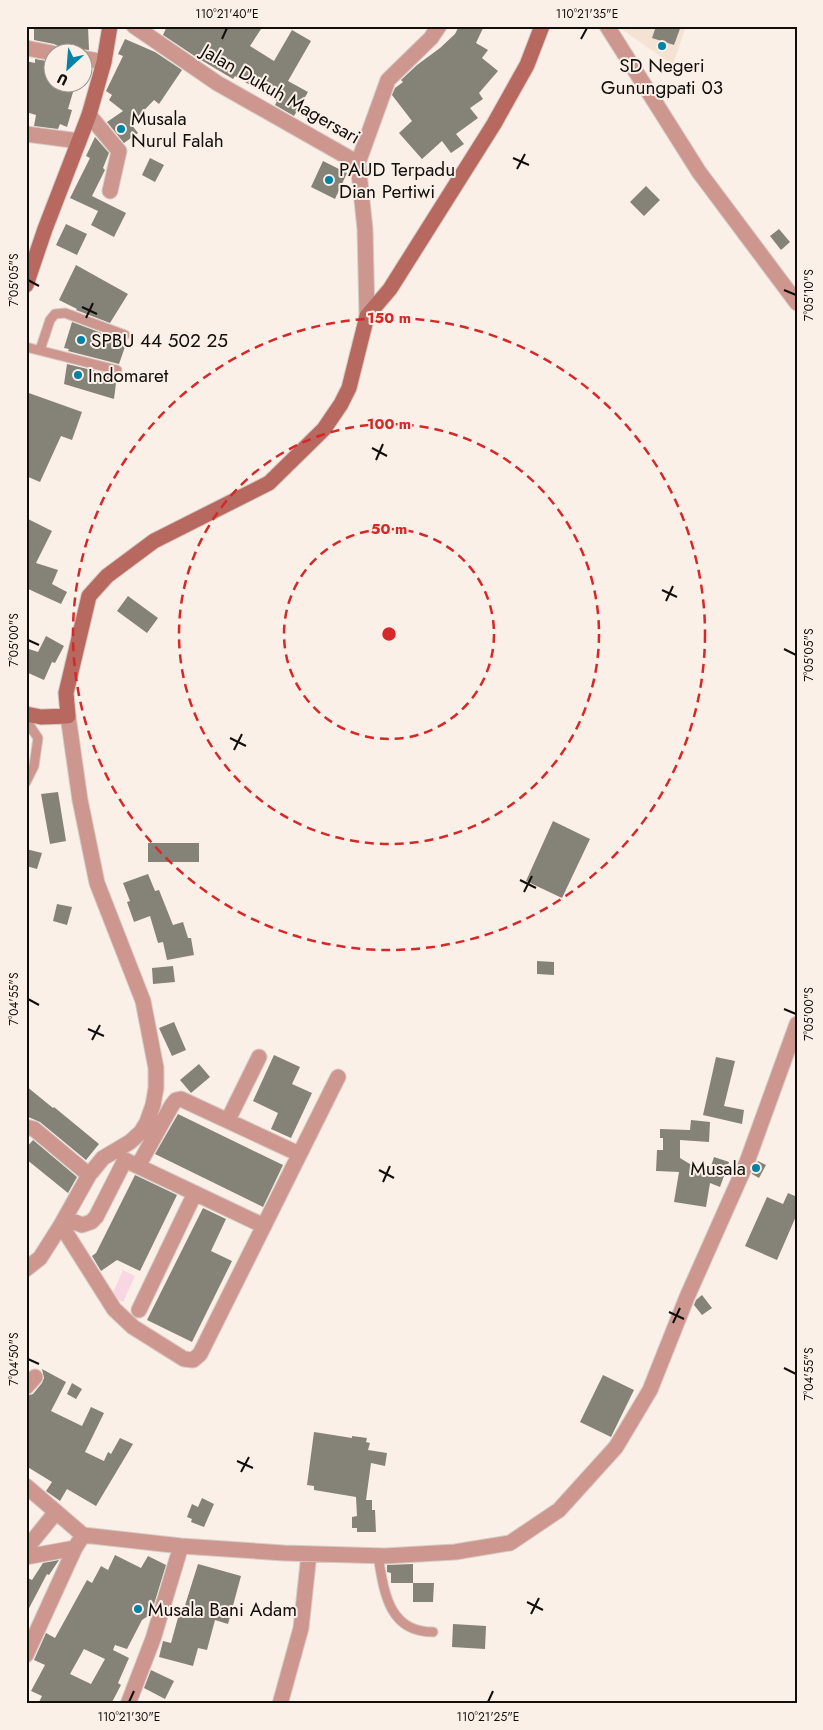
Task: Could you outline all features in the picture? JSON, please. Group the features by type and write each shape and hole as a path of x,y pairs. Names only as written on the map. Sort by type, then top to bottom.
{"street":[{"path":"26,285 89,114 104,62 110,26"},
{"name":"Jalan Dukuh Magersari","path":"134,26 217,83 358,163"},
{"name":"Jalan Dukuh Magersari","path":"367,316 365,229 358,163 388,80 431,38 439,26"},
{"path":"26,1269 40,1258 89,1175 103,1158 130,1142 141,1132 148,1122 156,1088 156,1068 143,1001 97,883 80,800 68,716 66,693 89,596 107,576 154,541 269,483 324,429 350,388 367,316 390,289 494,124 528,65 542,26"},
{"path":"607,26 699,172 797,303"},
{"path":"26,48 42,51"},
{"path":"92,60 104,62"},
{"path":"89,114 120,151 110,192"},
{"path":"26,134 78,140"},
{"path":"26,714 68,716"},
{"path":"26,1557 79,1541 309,1554 378,1556 455,1552 510,1543 559,1510 616,1447 650,1390 687,1297 747,1162 797,1024"},
{"path":"228,1120 259,1057"},
{"path":"63,1221 114,1309 133,1327 184,1359 193,1360 200,1354 338,1077"},
{"path":"138,1166 176,1100 181,1099 299,1154"},
{"path":"26,1128 34,1129 89,1175"},
{"path":"63,1221 82,1225 91,1222 125,1160 264,1226"},
{"path":"139,1310 195,1193"},
{"path":"26,1486 56,1512 79,1541"},
{"path":"26,1549 56,1512"},
{"path":"26,1655 79,1541"},
{"path":"128,1704 153,1639 180,1546"},
{"path":"280,1704 302,1628 309,1554"}],"lane":[{"path":"40,350 50,320 55,314 65,313 125,335"},
{"path":"26,347 117,370"},
{"path":"26,720 38,738 34,766 26,782"},
{"path":"378,1556 390,1607 401,1622 413,1629 433,1632"}],"shaded area":[{"name":"SD Negeri Gunungpati 03","path":"617,26 686,26 673,65"},
{"path":"123,1270 135,1276 123,1302 111,1297"}],"building":[{"path":"34,26 88,26 89,42 44,42 34,40"},
{"path":"167,26 263,26 250,46 274,61 292,30 311,41 288,81 308,92 294,116 275,105 277,101 235,76 233,79 163,35"},
{"path":"459,26 484,26 476,43 488,50 482,58 498,71 479,93 483,99 470,108 478,118 456,134 464,144 451,153 442,141 422,159 399,133 412,121 392,95 395,88 403,82 401,80 440,48 455,34"},
{"path":"656,26 681,26 674,45 652,38"},
{"path":"125,39 155,52 182,70 159,104 154,100 131,124 138,133 124,143 107,122 123,111 109,100 112,95 106,91 123,56 118,54"},
{"path":"35,59 42,60 42,92 73,92 68,109 72,110 67,127 60,124 58,129 34,126 36,115 26,112 26,61 35,63"},
{"path":"95,137 109,153 103,168 105,170 92,196 126,213 114,237 91,225 98,211 70,198 90,158 86,156"},
{"path":"150,158 164,165 155,182 142,175"},
{"name":"PAUD Terpadu Dian Pertiwi","path":"323,161 347,173 335,199 311,187"},
{"path":"646,186 660,200 644,216 630,202"},
{"path":"66,224 87,234 77,255 56,245"},
{"path":"779,229 790,242 781,250 770,236"},
{"path":"76,265 128,294 110,323 76,310 59,300"},
{"path":"72,322 127,341 119,364 68,351 69,349 64,348"},
{"name":"Indomaret","path":"67,364 116,376 113,383 116,383 114,399 64,384"},
{"path":"26,392 82,412 72,440 61,436 40,482 26,476"},
{"path":"26,518 52,531 36,563 58,570 52,584 67,592 61,604 26,588"},
{"path":"128,596 158,618 147,633 117,611"},
{"path":"46,636 64,646 55,663 52,662 44,680 26,672 26,648 38,652"},
{"path":"58,792 66,841 50,844 41,794"},
{"path":"553,821 590,839 562,898 526,881"},
{"path":"148,843 199,843 199,862 148,862"},
{"path":"26,849 42,853 37,869 26,866"},
{"path":"148,874 155,891 159,890 173,925 183,922 188,938 191,938 194,955 167,960 163,942 158,943 150,916 134,922 127,902 130,901 123,883"},
{"path":"57,904 72,907 67,925 53,921"},
{"path":"537,961 554,962 554,975 537,974"},
{"path":"173,966 175,982 153,984 152,968"},
{"path":"174,1022 186,1050 172,1056 159,1028"},
{"path":"274,1055 300,1067 292,1084 312,1093 291,1138 271,1129 278,1113 253,1101"},
{"path":"716,1057 735,1061 724,1106 744,1110 742,1124 703,1115"},
{"path":"199,1064 210,1077 191,1093 180,1080"},
{"path":"26,1086 99,1144 86,1160 40,1122 26,1116"},
{"path":"178,1114 283,1165 263,1207 155,1154"},
{"path":"691,1120 710,1122 709,1142 680,1140 680,1158 708,1175 714,1157 729,1162 720,1187 710,1183 706,1207 674,1202 679,1172 656,1171 657,1150 663,1150 663,1138 660,1138 660,1129 690,1130"},
{"path":"33,1140 77,1177 68,1193 26,1159 26,1148"},
{"path":"758,1161 766,1165 759,1178 752,1174"},
{"path":"135,1175 177,1195 140,1271 117,1260 101,1271 92,1256 96,1253"},
{"path":"788,1193 797,1197 797,1214 777,1260 745,1246 767,1197 783,1204"},
{"path":"203,1208 226,1219 211,1251 232,1261 192,1342 147,1320"},
{"path":"702,1295 712,1308 702,1315 694,1305 696,1300"},
{"path":"42,1369 66,1382 51,1411 82,1426 91,1407 104,1413 85,1452 104,1461 108,1452 111,1454 120,1438 133,1444 96,1506 67,1489 60,1501 46,1491 52,1482 26,1466 26,1396 33,1394 42,1383 44,1378"},
{"path":"603,1375 634,1390 611,1437 580,1422"},
{"path":"72,1383 82,1389 76,1399 67,1394"},
{"path":"314,1432 352,1438 352,1436 367,1438 366,1442 370,1443 368,1450 387,1453 385,1466 371,1463 366,1500 372,1500 372,1510 375,1510 376,1532 357,1532 357,1528 352,1528 352,1517 357,1516 356,1497 314,1490 314,1486 307,1485"},
{"path":"202,1498 214,1504 204,1527 191,1522 192,1519 187,1517 192,1504 198,1507"},
{"path":"115,1555 141,1568 148,1556 166,1565 151,1614 142,1620 127,1649 115,1645 113,1650 129,1658 118,1683 121,1685 111,1704 38,1704 42,1696 31,1691 45,1665 34,1660 46,1633 55,1638 87,1580 92,1583 101,1566 108,1570","holes":["84,1649 105,1659 91,1684 70,1674"]},
{"path":"59,1560 49,1575 47,1574 26,1614 26,1577 32,1580 43,1563"},
{"path":"198,1564 241,1576 228,1624 215,1620 207,1650 198,1648 193,1666 159,1657 163,1641 171,1643 179,1614 182,1615"},
{"path":"413,1564 413,1583 391,1583 391,1573 387,1572 387,1565"},
{"path":"413,1583 434,1583 433,1602 413,1602"},
{"path":"453,1624 486,1626 485,1649 452,1647"},
{"path":"151,1670 174,1681 165,1699 144,1688"}],"place":[{"name":"SD Negeri Gunungpati 03","path":"662,46"},
{"name":"Musala Nurul Falah","path":"121,129"},
{"name":"PAUD Terpadu Dian Pertiwi","path":"329,180"},
{"name":"SPBU 44 502 25","path":"81,340"},
{"name":"Indomaret","path":"78,375"},
{"name":"Musala","path":"756,1168"},
{"name":"Musala Bani Adam","path":"138,1609"}]}
